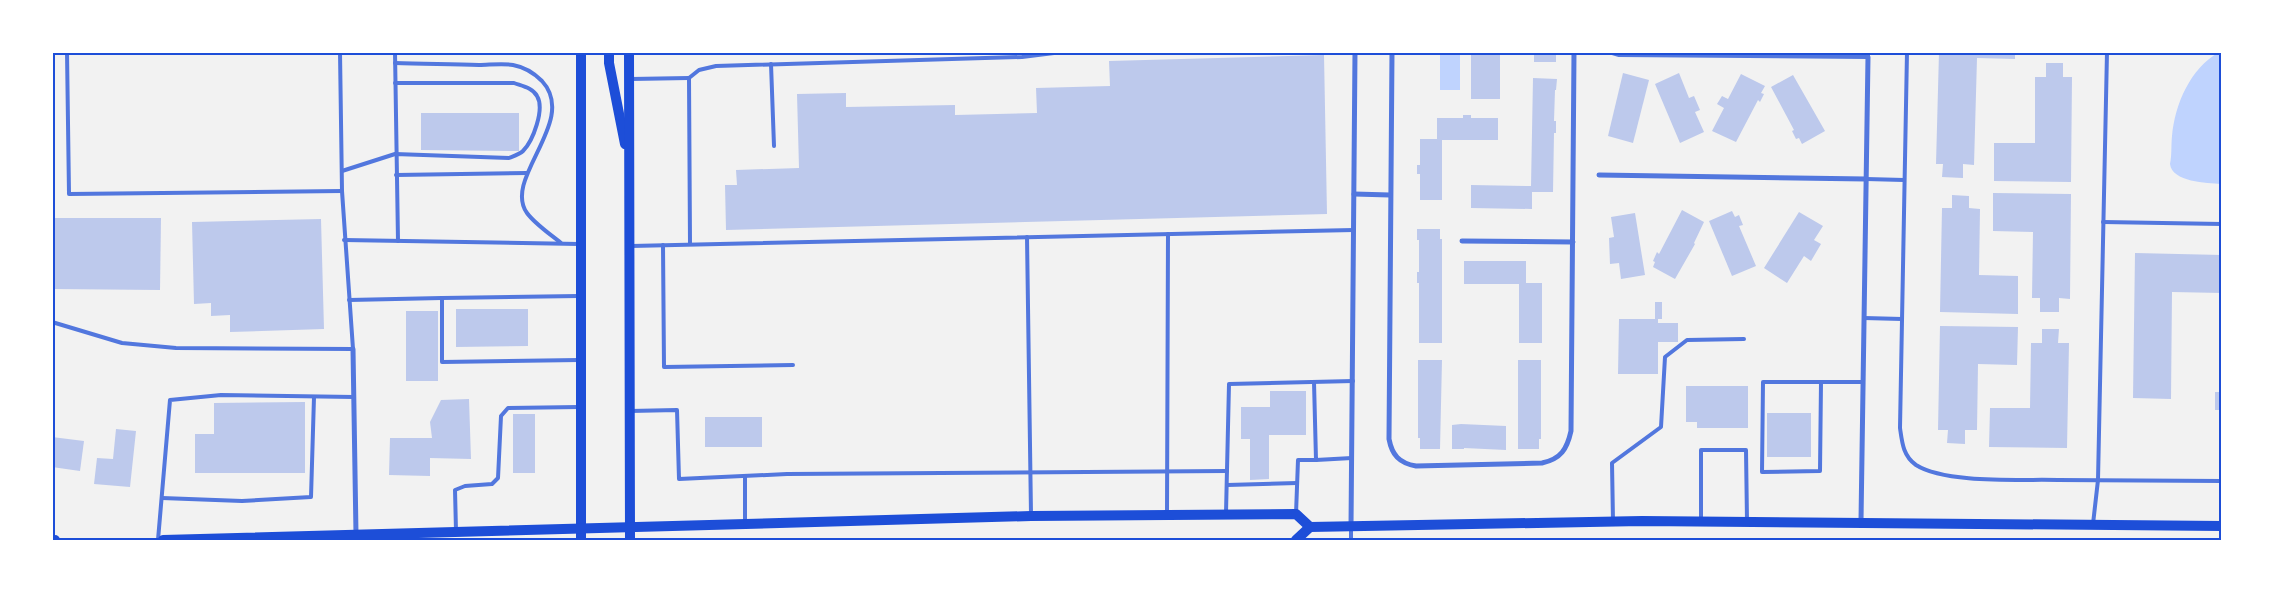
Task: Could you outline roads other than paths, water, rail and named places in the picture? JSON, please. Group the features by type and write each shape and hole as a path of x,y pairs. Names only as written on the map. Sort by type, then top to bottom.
{"main road":[{"path":"581,52 581,540"},
{"path":"609,52 609,63 630,169"},
{"path":"629,52 630,540"},
{"path":"163,540 1031,516 1296,514 1310,527"},
{"path":"1296,540 1310,527 1613,522 1747,521 2222,526"}],"street":[{"path":"1352,526 1356,52"},
{"path":"1392,52 1389,438 1395,455 1409,465 1542,463 1559,457 1566,449 1570,431 1574,52"},
{"path":"1861,522 1868,55"},
{"path":"1599,175 1866,179"},
{"path":"1354,194 1390,195"},
{"path":"1462,241 1573,242"},
{"path":"353,349 356,534"}],"lane":[{"path":"67,52 69,194 342,191"},
{"path":"52,322 122,343 176,348 353,349 344,240 340,52"},
{"path":"395,52 398,241"},
{"path":"629,79 689,78 699,70 716,66 1022,57 1062,52"},
{"path":"1609,52 1619,55 1868,55"},
{"path":"1906,52 1900,428 1903,447 1914,464 1937,472 1966,477 2222,481"},
{"path":"2093,524 2098,480 2107,52"},
{"path":"395,64 513,65 534,72 546,86 551,102 551,120 542,145 526,173 522,192 526,212 561,243"},
{"path":"771,64 774,146"},
{"path":"689,78 690,244"},
{"path":"342,171 396,154 510,158 522,152 532,138 538,118 539,106 537,96 528,88 514,83 395,83"},
{"path":"396,175 526,173"},
{"path":"1866,179 1904,180"},
{"path":"2104,222 2222,224"},
{"path":"630,246 1354,230"},
{"path":"1168,234 1168,515"},
{"path":"1027,237 1031,516"},
{"path":"344,240 581,244"},
{"path":"663,245 664,367 793,365"},
{"path":"349,300 581,296"},
{"path":"442,298 442,362 581,360"},
{"path":"1864,318 1902,319"},
{"path":"1613,522 1612,463 1661,427 1665,357 1687,340 1744,339"},
{"path":"1226,514 1229,384 1353,381"},
{"path":"1314,382 1316,460"},
{"path":"1821,382 1820,471 1762,472 1763,382 1821,382 1864,382"},
{"path":"158,540 170,400 221,395 354,397"},
{"path":"162,498 242,501 311,498 314,396"},
{"path":"456,532 455,490 465,486 492,484 498,478 501,416 508,408 581,407"},
{"path":"630,411 677,410 678,479 745,476 1227,471"},
{"path":"1701,521 1701,450 1746,450 1747,521"},
{"path":"1296,514 1298,460 1352,458"},
{"path":"745,476 745,524"},
{"path":"1227,485 1297,483"},
{"path":"1351,540 1352,526"}],"water":[{"path":"2219,52 2222,53 2221,184 2183,178 2172,170 2170,164 2174,124 2186,88 2200,68"},
{"path":"1440,53 1460,53 1460,90 1440,90"}]}
